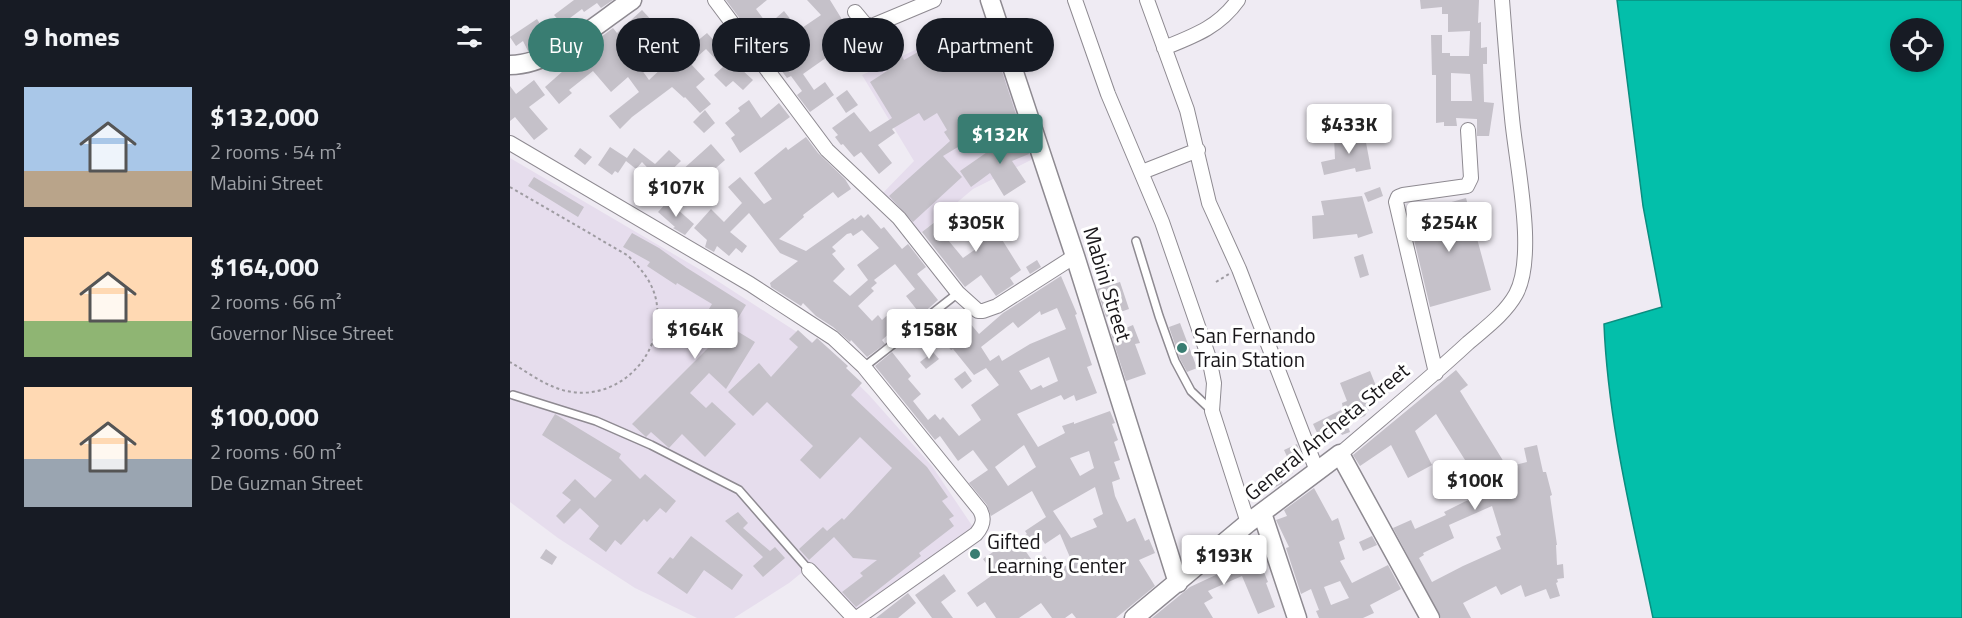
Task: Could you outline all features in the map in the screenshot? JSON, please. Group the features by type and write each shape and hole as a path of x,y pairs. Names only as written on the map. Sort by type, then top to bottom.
{"main road":[{"path":"510,65 527,64 548,55 579,37 632,0"},
{"name":"Mabini Street","path":"990,0 1075,256 1178,583"},
{"path":"1340,454 1430,618"},
{"name":"General Ancheta Street","path":"1134,618 1255,518 1340,454"},
{"path":"1255,518 1297,618"}],"street":[{"path":"715,0 827,150 899,218 958,293 978,311 990,310 1075,256"},
{"path":"855,12 865,24 872,26 934,0"},
{"path":"1147,0 1187,110 1209,203 1239,268 1317,471"},
{"path":"1164,48 1202,33 1222,20 1238,0"},
{"name":"General Ancheta Street","path":"1340,454 1436,373 1504,309 1516,293 1522,274 1525,228 1512,118 1502,0"},
{"path":"1080,2 1108,94 1143,172 1209,358 1214,383 1212,411 1255,518"},
{"path":"1436,373 1396,202 1402,195 1467,186 1471,178 1468,130"},
{"path":"510,143 750,284 833,338 864,367 983,516 981,528 966,542 856,618 810,570"},
{"path":"1143,172 1198,150"}],"lane":[{"path":"1136,241 1175,361 1191,391 1212,411"},
{"path":"864,367 958,293"},
{"path":"513,395 596,421 651,445 739,490 810,570"}],"path":[{"path":"510,187 627,255 642,269 652,286 658,315 653,345 643,362 629,377 611,387 592,392 572,392 553,387 510,362"}],"shaded area":[{"path":"1617,0 1962,0 1962,618 1653,618 1616,435 1606,361 1604,324 1662,307 1643,206"},
{"path":"915,50 916,72 1005,72 1035,158 973,189 915,238 880,196 914,161 862,75 868,72 904,72 904,55"},
{"path":"510,158 699,269 820,347 869,395 932,466 973,527 853,614 810,566 789,583 734,618 697,618 635,588 558,538 510,502"}],"building":[{"path":"574,0 613,0 601,8 597,3 584,12 582,9 570,18 557,18 554,15"},
{"path":"726,0 767,0 756,9 763,18 739,18"},
{"path":"807,0 830,0 841,18 822,18 822,61 810,69 810,22 821,15"},
{"path":"1420,0 1479,0 1478,23 1481,22 1481,48 1487,47 1487,64 1483,64 1484,102 1494,103 1489,136 1477,136 1477,119 1456,118 1457,126 1444,126 1444,122 1436,123 1436,75 1432,75 1431,35 1442,35 1442,53 1450,53 1450,56 1469,56 1470,31 1448,32 1448,14 1442,14 1442,7 1421,9","holes":["1451,73 1470,74 1472,101 1451,101"]},
{"path":"642,10 649,18 633,18"},
{"path":"784,11 790,18 776,18"},
{"path":"528,25 528,51 523,41 516,46 510,37"},
{"path":"613,28 616,32 616,72 643,72 649,80 658,72 698,72 705,79 696,87 711,104 700,113 672,87 620,129 609,116 639,92 628,77 611,92 594,72 604,72 604,35"},
{"path":"707,33 712,38 712,55 706,49 700,54 700,39"},
{"path":"916,53 916,72 1002,72 1016,114 1000,118 1003,124 943,156 962,177 913,222 889,196 950,141 944,132 947,130 937,113 924,121 919,113 892,129 895,133 878,145 892,163 879,174 861,152 854,157 843,144 841,145 835,137 838,135 832,128 854,112 870,132 892,118 870,82 885,72 904,72 904,60"},
{"path":"562,72 592,72 569,90 572,93 559,104 545,87"},
{"path":"717,72 744,72 753,80 743,90 733,81 726,87 714,75"},
{"path":"782,72 806,72 803,74 814,90 825,82 834,95 810,112 797,95 802,91 791,76 787,78"},
{"path":"534,80 545,95 529,107 548,129 534,140 515,117 510,121 510,86 516,94"},
{"path":"847,90 858,105 846,113 836,98"},
{"path":"749,100 761,118 779,103 790,117 740,153 731,138 735,135 725,123 740,111 738,108"},
{"path":"705,110 715,123 704,133 693,122"},
{"path":"1021,130 1029,154 1012,161 1026,182 1004,196 990,173 971,187 960,171"},
{"path":"1354,132 1364,132 1371,169 1356,172 1355,168 1324,175 1321,162 1335,159 1334,137 1355,135"},
{"path":"806,137 818,153 845,179 851,189 838,198 833,192 803,215 804,217 779,239 806,251 853,218 855,220 861,215 864,218 868,214 881,229 884,227 902,249 908,244 926,267 917,274 938,300 921,315 906,296 915,289 895,264 874,280 877,283 871,288 874,291 858,306 872,321 878,315 882,320 893,310 903,321 882,340 885,344 867,357 851,340 850,342 816,316 803,303 801,306 771,287 770,283 798,261 780,253 749,213 730,232 747,246 742,253 736,248 729,256 717,246 714,252 705,247 707,240 694,228 711,209 724,222 742,203 728,187 740,177 764,204 772,199 754,173 786,147 788,150","holes":["862,230 879,248 857,265 868,280 850,296 833,281 845,269 832,254 836,251 832,247 847,234 851,233 853,236"]},
{"path":"711,144 725,160 708,175 711,178 700,190 680,172"},
{"path":"610,147 627,158 634,148 655,164 669,150 681,161 660,181 642,162 636,169 626,161 618,173 615,171 612,175 598,165"},
{"path":"580,148 592,157 585,165 574,156"},
{"path":"534,177 584,207 578,217 528,186"},
{"path":"1380,187 1383,196 1368,202 1364,193"},
{"path":"1362,196 1373,233 1358,238 1357,234 1313,239 1312,216 1324,215 1321,201"},
{"path":"1466,198 1491,290 1430,307 1408,214"},
{"path":"668,201 694,224 685,235 673,228 675,227 658,212"},
{"path":"959,203 968,214 943,234 963,258 980,246 974,236 1002,218 1011,232 1001,238 1021,270 1010,278 1014,284 996,296 981,275 965,287 922,232"},
{"path":"632,233 746,305 732,328 755,342 726,389 709,373 690,393 706,408 712,402 736,424 705,457 682,434 669,448 651,432 646,437 632,424 715,341 696,330 712,304 677,283 676,285 647,266 650,262 623,247"},
{"path":"1363,254 1369,275 1360,278 1354,257"},
{"path":"1037,260 1041,267 1030,274 1026,267"},
{"path":"1061,276 1077,314 1075,315 1092,365 1087,367 1097,393 1076,401 1074,395 1064,400 1061,395 1017,414 1038,447 1065,433 1062,426 1110,411 1115,423 1112,424 1118,440 1114,442 1120,460 1114,462 1120,479 1112,482 1115,496 1127,522 1135,518 1145,541 1149,539 1155,553 1139,560 1155,586 1116,618 1076,618 1072,613 1065,618 1052,618 1041,603 1019,618 996,618 985,602 977,607 967,593 994,574 983,559 1003,545 1006,549 1027,534 1025,531 1046,517 1032,491 991,516 987,505 969,483 988,470 973,450 958,461 940,436 935,440 875,366 892,352 911,376 908,379 921,394 913,401 928,420 935,414 940,420 943,417 959,436 981,420 971,405 999,385 986,368 974,375 941,338 943,333 964,316 979,334 1003,313","holes":["1057,308 1066,329 1030,344 1002,361 999,355 990,361 981,347 1013,322 1018,328 1040,311 1041,315","1049,357 1058,381 1043,388 1041,385 1031,390 1019,371","1024,445 1036,467 1008,486 995,467","1089,451 1094,468 1080,476 1070,458","1095,487 1103,514 1093,519 1097,527 1071,538 1053,511","1060,534 1072,562 1055,572 1045,556 1034,563 1024,549 1041,538 1045,544"]},
{"path":"1120,282 1129,309 1106,317 1097,289"},
{"name":"San Fernando Train Station","path":"1180,323 1197,368 1187,372 1169,327"},
{"path":"1133,325 1140,343 1135,344 1146,374 1126,381 1111,334"},
{"path":"798,330 812,343 817,338 848,366 846,368 862,383 851,395 927,467 948,497 942,501 954,516 949,519 954,526 919,553 921,556 856,607 842,592 863,576 860,573 877,560 853,558 834,537 809,560 799,549 823,527 827,531 842,518 844,520 892,468 860,437 820,479 800,460 813,446 767,402 753,416 728,392 759,363 771,377 798,347 789,339"},
{"path":"933,352 939,359 926,369 920,362"},
{"path":"1456,370 1468,385 1460,391 1507,467 1527,462 1524,448 1537,445 1543,472 1546,472 1552,495 1550,496 1557,545 1557,565 1563,564 1564,578 1557,579 1556,583 1560,596 1550,599 1546,589 1525,597 1521,585 1501,595 1496,586 1463,603 1471,618 1441,618 1393,528 1411,520 1415,529 1446,515 1444,512 1500,486 1495,467 1477,479 1436,414 1415,431 1432,465 1408,478 1391,445 1360,466 1353,455","holes":["1492,506 1501,535 1496,537 1501,549 1432,582 1419,558 1424,555 1423,553 1454,538 1449,525"]},
{"path":"965,371 972,381 962,389 954,379"},
{"path":"1370,371 1376,386 1372,388 1376,397 1365,416 1347,424 1350,432 1342,435 1338,428 1319,437 1313,424 1343,409 1342,403 1347,401 1340,383"},
{"path":"555,414 621,454 619,458 640,479 645,474 676,501 666,513 660,508 647,522 644,519 621,545 615,540 606,552 589,539 599,526 580,508 564,524 556,516 571,500 562,493 575,479 595,498 612,480 542,435"},
{"path":"1297,444 1303,460 1291,465 1284,450"},
{"path":"1286,460 1293,473 1281,480 1283,483 1274,488 1267,477 1279,470 1276,466"},
{"path":"1314,488 1332,521 1338,518 1345,539 1339,542 1345,559 1340,561 1352,583 1388,565 1401,589 1370,605 1374,613 1363,618 1319,618 1316,611 1319,610 1311,589 1301,594 1286,548 1289,547 1276,520 1287,516 1284,510","holes":["1340,581 1349,598 1331,605 1324,587"]},
{"path":"738,512 748,523 743,528 770,551 775,547 785,558 763,577 753,566 763,557 725,521"},
{"path":"691,536 743,575 732,590 704,570 687,594 657,573 670,557 673,559"},
{"path":"1372,536 1377,545 1363,551 1359,542"},
{"path":"1248,538 1268,582 1266,583 1275,607 1258,614 1242,576 1208,591 1213,598 1204,603 1213,618 1152,618 1190,587 1220,573 1215,565"},
{"path":"546,549 557,557 552,565 540,558"},
{"path":"944,574 956,591 941,602 953,618 932,618 915,595"},
{"path":"908,593 916,603 898,618 876,618"}],"place":[{"name":"San Fernando Train Station","path":"1182,348"},
{"name":"Gifted Learning Center","path":"975,554"}]}
